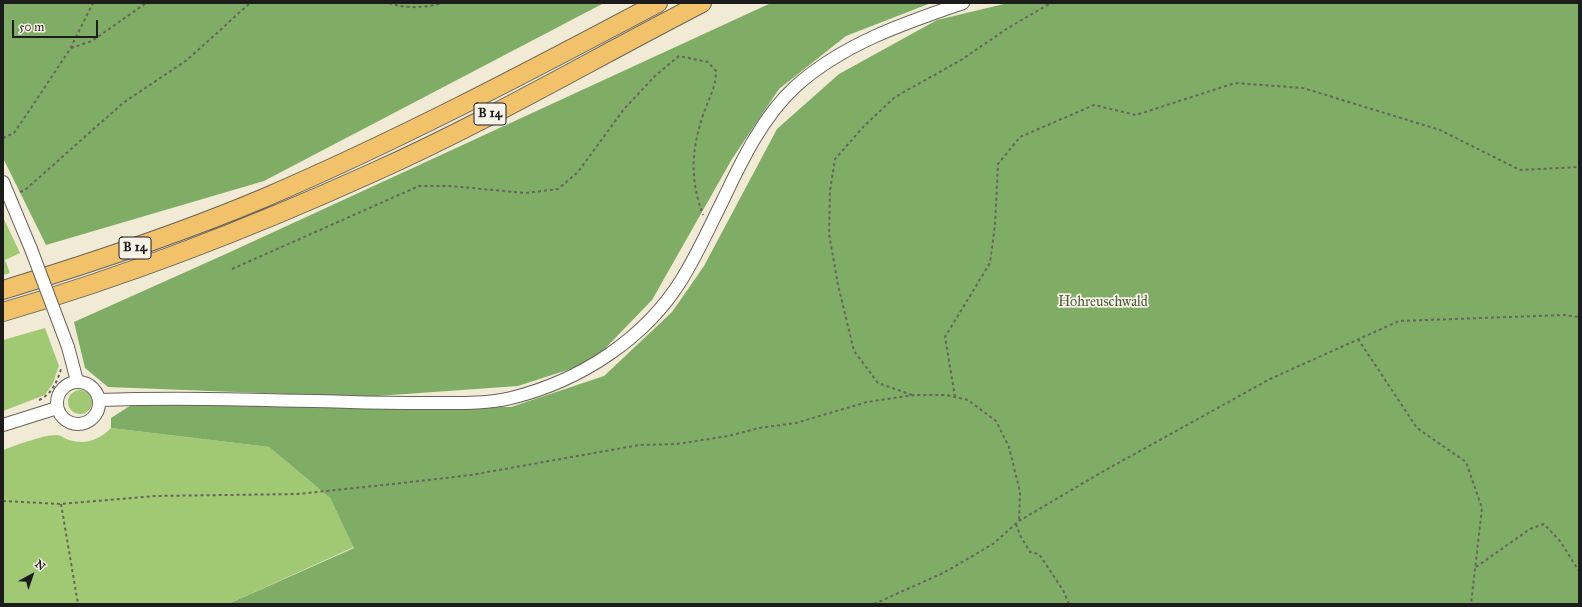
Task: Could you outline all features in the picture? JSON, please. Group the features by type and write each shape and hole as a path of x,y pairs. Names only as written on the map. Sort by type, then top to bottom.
{"highway":[{"name":"B 14","path":"3,290 153,241 264,198 448,113 658,3"},
{"name":"B 14","path":"3,312 168,258 267,219 375,172 459,130 702,3"}],"street":[{"path":"100,400 211,398 380,403 470,403 510,398 552,385 579,373 601,360 622,344 645,324 665,303 682,279 738,168 755,139 773,113 795,88 818,69 850,48 927,15 963,3"},
{"path":"3,182 31,249 68,346 77,381"},
{"path":"77,381 88,384 96,390 100,400 100,408 89,422 72,424 64,419 58,408 57,400 60,392 65,386 77,381"},
{"path":"3,425 58,408"}],"path":[{"path":"3,138 14,133 70,49 93,3"},
{"path":"70,49 92,41 146,3"},
{"path":"10,197 25,190 123,103 187,60 250,3"},
{"path":"389,3 401,7 431,6 442,3"},
{"path":"914,396 878,383 854,351 838,285 829,234 830,191 835,159 865,124 895,97 961,60 1008,28 1052,3"},
{"path":"232,269 419,186 450,186 524,193 558,189 578,172 624,109 656,75 679,56 708,62 716,71 716,82 703,114 694,145 693,167 696,195 708,230"},
{"path":"955,397 945,337 990,262 995,225 998,164 1020,137 1094,105 1136,115 1235,83 1303,88 1440,130 1520,170 1579,167"},
{"path":"874,604 943,574 993,544 1019,521 1102,472 1270,379 1399,321 1564,315 1579,317"},
{"path":"1358,339 1417,428 1466,462 1482,508 1476,567 1472,581 1471,604"},
{"path":"36,402 46,396 55,385 62,366"},
{"path":"3,501 61,504 154,496 298,494 471,475 639,445 677,444 728,436 759,428 796,423 867,402 914,396 946,395 968,400 996,420 1009,447 1020,492 1019,521"},
{"path":"61,504 78,604"},
{"path":"1016,524 1020,535 1030,552 1039,554 1063,590 1069,604"},
{"path":"1476,567 1530,530 1544,524 1560,541 1579,571"}],"green space":[{"path":"3,3 604,3 264,181 46,245 3,158"},
{"path":"771,3 931,3 846,36 779,89 732,159 652,300 592,362 518,386 363,397 108,387 85,368 74,322 228,253"},
{"name":"Hohreuschwald","path":"1008,3 1579,3 1579,604 228,604 354,548 330,498 269,447 111,428 111,418 133,404 511,407 604,376 672,312 704,266 777,129 839,74 937,20"},
{"path":"3,217 20,253 5,260 10,273 3,275"},
{"path":"45,328 59,366 53,383 45,395 3,411 3,340"},
{"path":"75,390 85,390 92,397 92,407 85,414 75,414 68,407 68,397"},
{"path":"111,428 269,447 330,498 354,547 228,604 3,604 3,450 52,435 58,435 75,441 87,442 102,436"}]}
